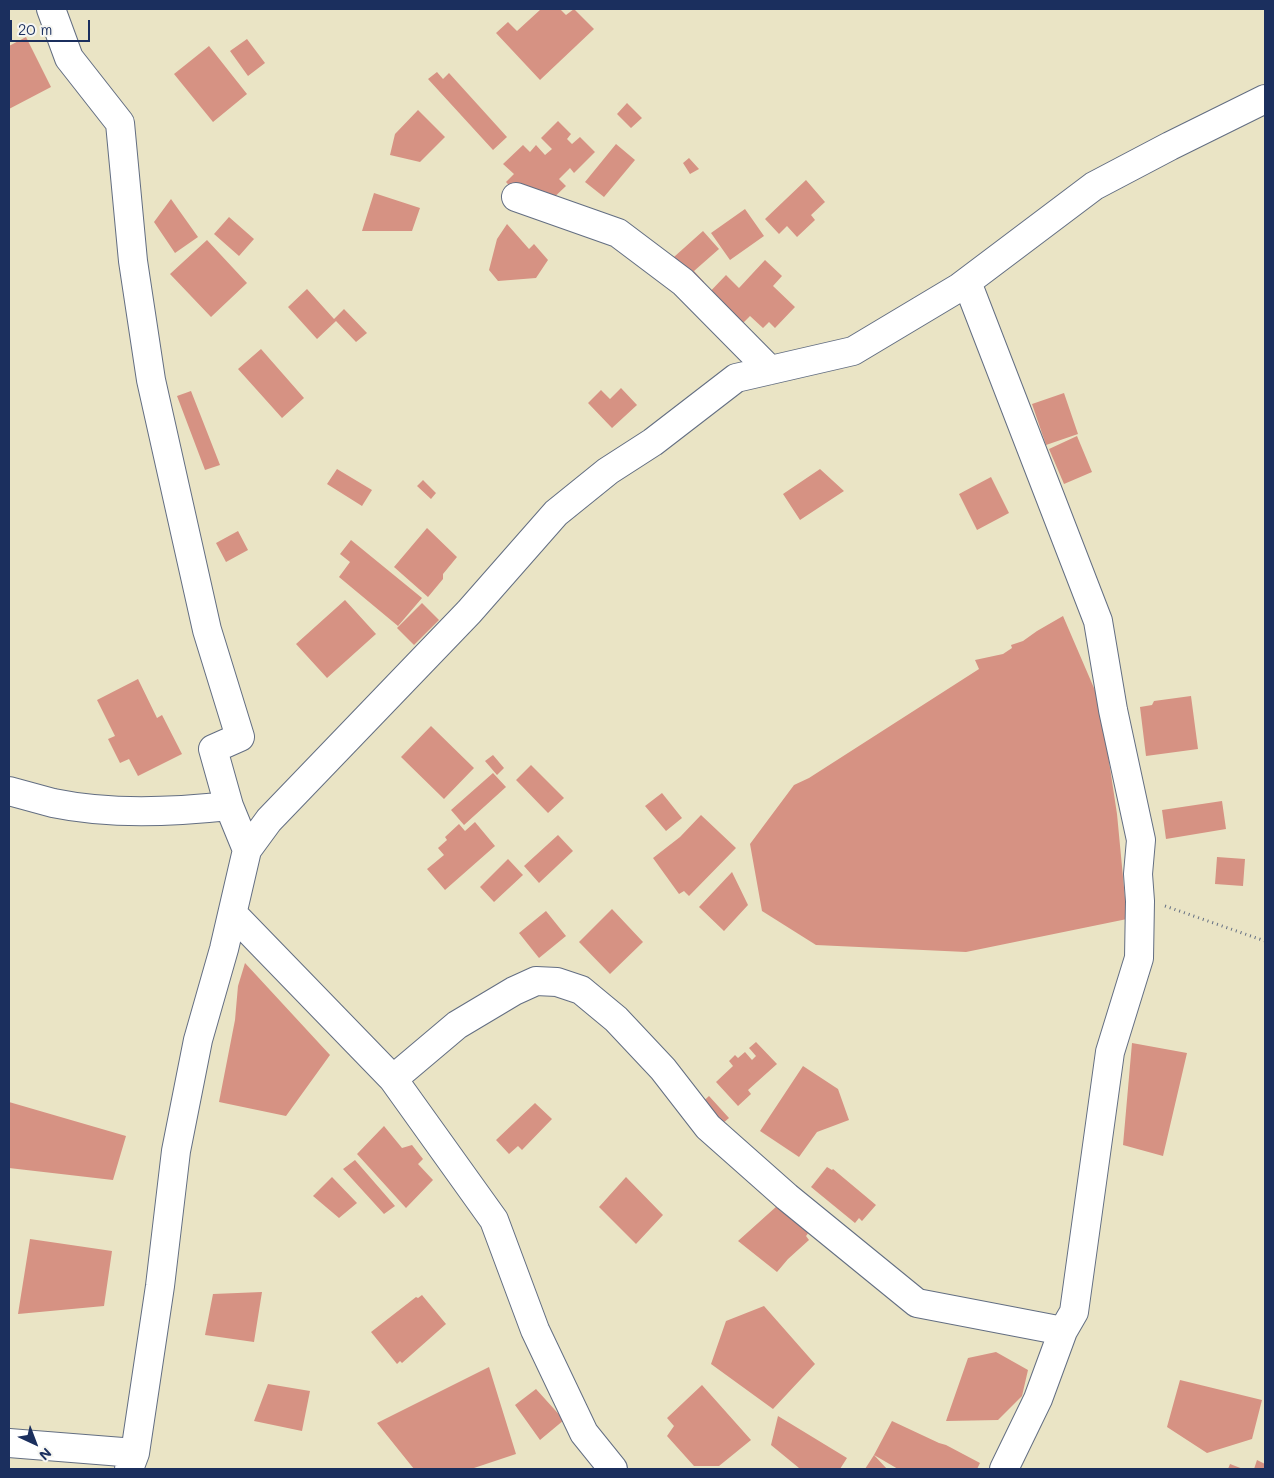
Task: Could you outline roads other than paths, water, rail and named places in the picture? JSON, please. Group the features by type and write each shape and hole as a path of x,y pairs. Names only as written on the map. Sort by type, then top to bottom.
{"street":[{"path":"51,9 69,58 120,123 133,260 151,380 207,630 240,737 213,749 229,806 247,850"},
{"path":"9,1443 132,1461 160,1286 176,1151 198,1040 224,949 247,850 269,820 469,612 556,513 608,471 653,442 736,378 853,351 967,282 1094,186 1265,99"},
{"path":"516,197 618,233 683,282 770,370"},
{"path":"967,282 1098,621 1113,710 1141,840 1138,874 1140,901 1139,958 1110,1052 1074,1312 1063,1330 1038,1399 1004,1469"},
{"path":"9,791 55,803 108,810 180,811 229,806"},
{"path":"232,914 393,1079 494,1220 535,1330 584,1433 613,1469"},
{"path":"393,1079 457,1025 514,991 536,981 557,982 581,990 616,1019 663,1069 708,1128 791,1201 917,1303 1063,1330"}]}
